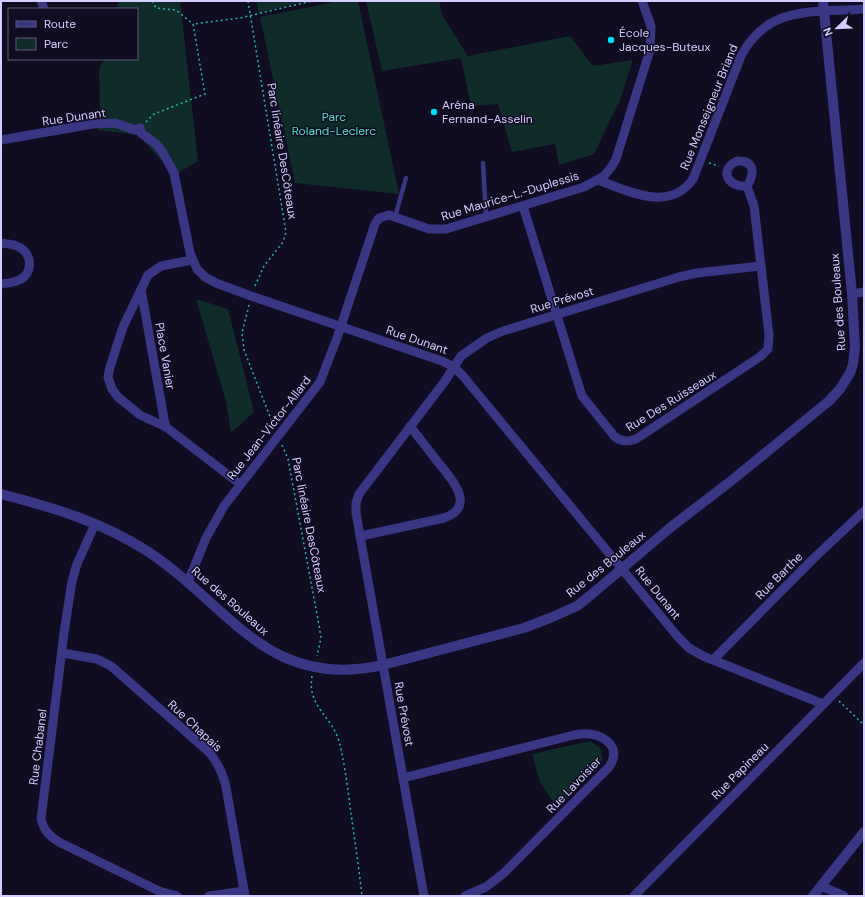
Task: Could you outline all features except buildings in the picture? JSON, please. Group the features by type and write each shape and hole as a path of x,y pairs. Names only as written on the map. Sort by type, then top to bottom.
{"street":[{"name":"Rue Maurice-L.-Duplessis","path":"382,216 389,215 429,229 440,230 577,190 598,180 608,171 616,158 650,50 651,26 642,1"},
{"name":"Rue Monseigneur Briand","path":"598,180 646,197 669,196 681,191 693,179 741,56 749,42 761,29 776,20 824,6 864,9"},
{"name":"Rue des Bouleaux","path":"1,494 65,512 95,524 145,550 174,570 244,632 266,648 287,659 314,667 344,670 362,669 383,665 524,628 570,609 584,601 671,526 731,481 828,401 840,389 850,373 855,355 852,294 824,6"},
{"name":"Rue Dunant","path":"1,140 99,123 115,123 135,130 140,128 141,133 162,151 174,173 190,253 192,260 201,274 210,280 251,296 442,361 454,367 464,376 684,643 696,652 712,660 822,704"},
{"path":"742,161 749,164 753,175 747,186 739,186 728,179 728,170 733,163 742,161"},
{"name":"Rue Des Ruisseaux","path":"523,206 584,400 615,437 621,441 632,441 743,368 766,351 769,345 762,266 754,206 747,186"},
{"name":"Rue Jean-Victor-Allard","path":"188,582 211,527 224,506 320,382 341,327 375,224 382,216"},
{"path":"1,244 14,245 22,248 30,262 28,270 22,279 15,282 1,284"},
{"path":"192,260 168,264 156,268 148,274 123,327 108,377 112,389 118,397 140,415 166,427 240,484"},
{"name":"Rue Prévost","path":"424,896 356,508 357,498 466,352 487,338 556,314 687,275 762,266"},
{"name":"Place Vanier","path":"141,289 162,412 166,427"},
{"path":"852,294 864,292"},
{"path":"361,536 444,518 455,512 459,506 460,500 457,487 410,426"},
{"name":"Rue Barthe","path":"712,660 808,564 864,511"},
{"name":"Rue Chabanel","path":"95,524 77,564 72,581 41,814 44,828 52,838 61,843 159,891 177,896"},
{"name":"Rue Chapais","path":"62,652 97,659 111,666 209,752 221,771 226,787 244,893"},
{"name":"Rue Papineau","path":"634,896 864,663"},
{"name":"Rue Lavoisier","path":"403,778 574,735 594,735 612,746 614,757 609,767 499,878 486,888 465,896"},
{"path":"813,896 864,832"},
{"path":"821,886 844,896"},
{"path":"209,896 244,893"}],"lane":[{"path":"483,163 486,217"},
{"path":"395,217 406,178"}],"path":[{"path":"140,128 154,114 205,94 192,24 176,10 156,8 152,1"},
{"name":"Parc linéaire DesCôteaux","path":"248,1 286,232 283,242 260,271 255,284 243,328 243,344 247,360 288,459 321,638 311,684 312,694 317,706 336,734 347,780 362,896"},
{"path":"192,24 240,18 250,14 312,1"},
{"path":"701,160 728,170"},
{"path":"832,695 864,725"}],"green space":[{"path":"118,1 180,1 198,161 175,175 138,135 98,130 100,113 99,69 104,60 138,60 138,8 117,8"},
{"path":"256,1 303,1 259,13"},
{"name":"Parc Roland-Leclerc","path":"339,1 358,1 399,194 295,183 260,17"},
{"path":"366,1 439,1 442,15 468,56 570,36 593,66 633,60 620,100 594,154 559,165 555,144 512,152 498,104 471,106 461,58 382,71"},
{"path":"196,299 228,309 254,412 231,433 226,401"},
{"path":"590,741 600,748 603,760 558,809 540,782 532,754"}],"place":[{"name":"École Jacques-Buteux","path":"611,40"},
{"name":"Aréna Fernand-Asselin","path":"434,112"}]}
